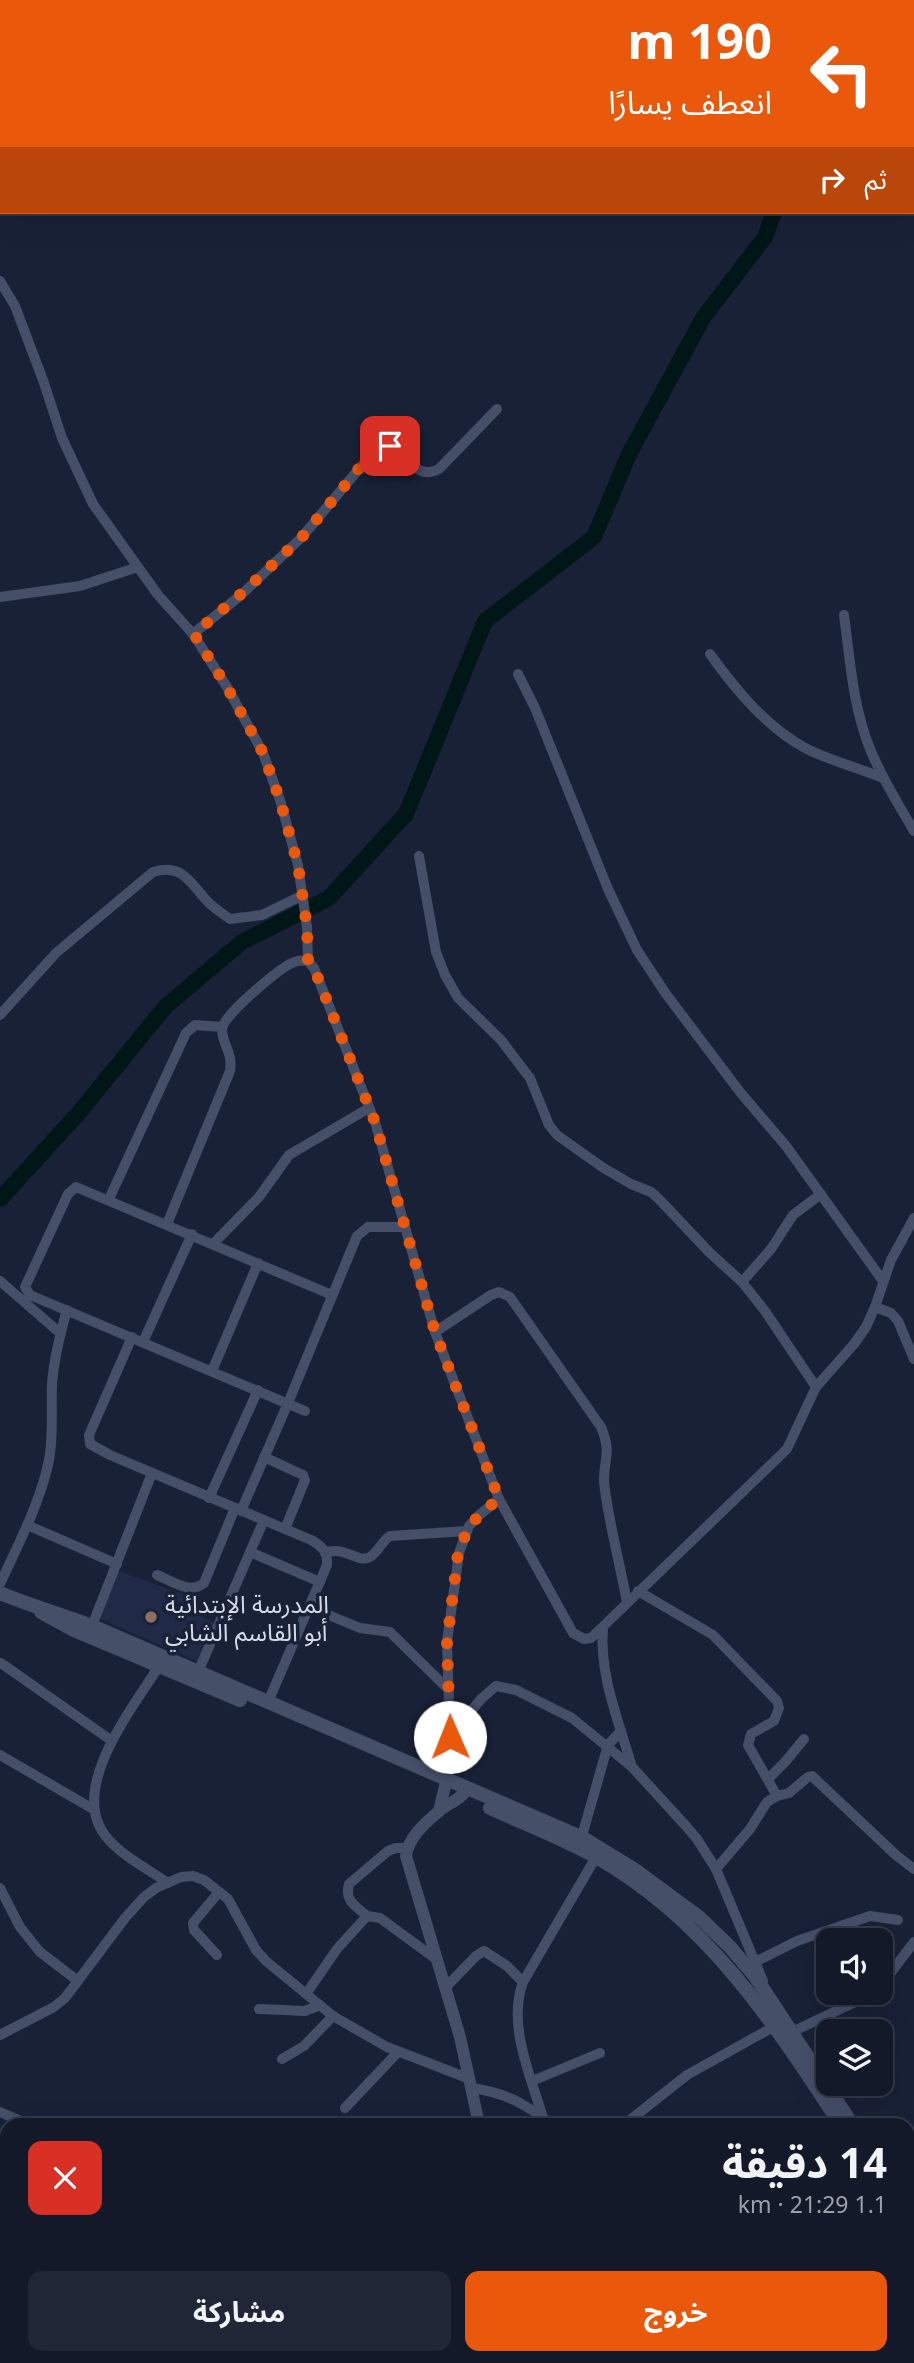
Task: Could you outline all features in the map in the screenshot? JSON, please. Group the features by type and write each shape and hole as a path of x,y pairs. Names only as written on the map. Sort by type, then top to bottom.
{"main road":[{"path":"0,1593 34,1607 59,1612 268,1702 635,1870 700,1918 730,1947 769,1995 844,2118"},
{"path":"34,1607 54,1621 159,1666 444,1781"},
{"path":"580,1843 691,1928 719,1955 844,2118"}],"street":[{"path":"0,281 15,306 62,438 93,504 158,596 194,634 263,753 284,813 298,865 308,961 314,968 375,1122 435,1332 499,1499 573,1633 584,1639 591,1638 603,1628 627,1601 672,1562 787,1449 816,1387 854,1344 875,1307 891,1260 914,1218"},
{"path":"194,634 302,537 379,445 390,446 424,473 434,472 497,409"},
{"path":"0,597 79,586 138,567"},
{"path":"844,615 853,686 869,747 883,778 914,831"},
{"path":"710,654 750,702 783,733 808,749 883,778"},
{"path":"518,674 608,889 637,950 666,994 711,1050 740,1092 786,1146 848,1236 883,1281"},
{"path":"419,856 432,936 444,975 458,998 501,1040 530,1078 549,1125 557,1135 610,1172 650,1192 742,1282 816,1387"},
{"path":"0,1015 56,953 153,872 167,868 185,875 209,903 230,919 261,915 303,895"},
{"path":"167,1224 230,1071 232,1058 222,1027 240,1004 289,964 300,960 308,961"},
{"path":"109,1199 187,1033 195,1025 222,1027"},
{"path":"213,1244 259,1197 289,1155 369,1108"},
{"path":"305,1411 28,1293 26,1284 71,1189 79,1188 332,1295"},
{"path":"742,1282 771,1249 793,1215 821,1194"},
{"path":"157,1575 190,1589 199,1588 204,1583 288,1403 352,1245 361,1231 377,1227 405,1227"},
{"path":"143,1342 192,1234"},
{"path":"212,1371 258,1263"},
{"path":"0,1281 60,1333"},
{"path":"435,1332 491,1295 499,1292 510,1297 601,1427 607,1441 604,1486 627,1601"},
{"path":"875,1307 891,1313 898,1321 914,1359"},
{"path":"0,1584 27,1525 47,1470 52,1380 67,1310"},
{"path":"132,1337 89,1440 92,1446 320,1545 326,1553 327,1565 268,1702"},
{"path":"209,1498 258,1390"},
{"path":"264,1457 303,1475 305,1480 285,1529"},
{"path":"92,1626 152,1473"},
{"path":"439,1811 450,1737 447,1642 458,1553 467,1531 478,1516 499,1499"},
{"path":"198,1672 264,1520"},
{"path":"27,1525 117,1564"},
{"path":"326,1553 336,1549 366,1558 390,1536 467,1531"},
{"path":"250,1552 320,1582"},
{"path":"638,1591 713,1635 777,1701 779,1708 774,1721 756,1730 748,1740 752,1754 778,1796"},
{"path":"309,1607 360,1628 390,1632 449,1690"},
{"path":"603,1628 601,1646 606,1680 632,1767"},
{"path":"1,1663 112,1741"},
{"path":"159,1666 112,1741 100,1768 93,1809 108,1839 168,1883"},
{"path":"450,1737 491,1688 502,1685 572,1717 608,1745 632,1767 697,1839 716,1869 769,1995"},
{"path":"580,1843 608,1745 621,1731"},
{"path":"768,1779 804,1739"},
{"path":"0,1755 93,1809"},
{"path":"716,1869 737,1845 767,1802 789,1794 808,1777 815,1778 914,1869"},
{"path":"466,1792 439,1811 413,1837 407,1848 408,1868 446,1987 479,2118"},
{"path":"368,1916 350,1901 347,1891 349,1884 388,1851 407,1848"},
{"path":"546,2118 524,2054 517,2012 519,1993 596,1857"},
{"path":"0,2035 54,2007 65,1998 144,1897 181,1877 193,1877 204,1880 228,1899 238,1912 256,1950 333,2015 367,2038 471,2084 508,2096 542,2118"},
{"path":"1,1892 20,1927 40,1952 78,1981"},
{"path":"216,1955 194,1930 194,1923 219,1892"},
{"path":"306,1994 337,1949 368,1916 380,1918 436,1959"},
{"path":"755,1962 805,1938 870,1916 898,1920"},
{"path":"893,1970 914,1942"},
{"path":"446,1987 476,1955 484,1951 507,1966 523,1982"},
{"path":"258,2009 305,2011 320,2005"},
{"path":"792,2032 849,2005"},
{"path":"282,2059 304,2046 333,2015"},
{"path":"633,2118 687,2076 775,2026"},
{"path":"345,2108 398,2052"},
{"path":"532,2081 600,2053"}],"shaded area":[{"name":"المدرسة الإبتدائية أبو القاسم الشابي","path":"117,1570 203,1602 198,1615 216,1623 200,1663 100,1619"}],"waterway":[{"path":"0,1199 77,1115 166,1006 242,942 329,898 406,814 485,621 594,537 629,454 703,318 765,237 773,214"}],"place":[{"name":"المدرسة الإبتدائية أبو القاسم الشابي","path":"151,1617"}],"route":[{"path":"390,446 379,445 302,537 194,634 263,753 280,800 298,865 307,927 308,961 314,968 375,1122 420,1287 499,1499 469,1526 458,1553 447,1642 450,1737"}]}
